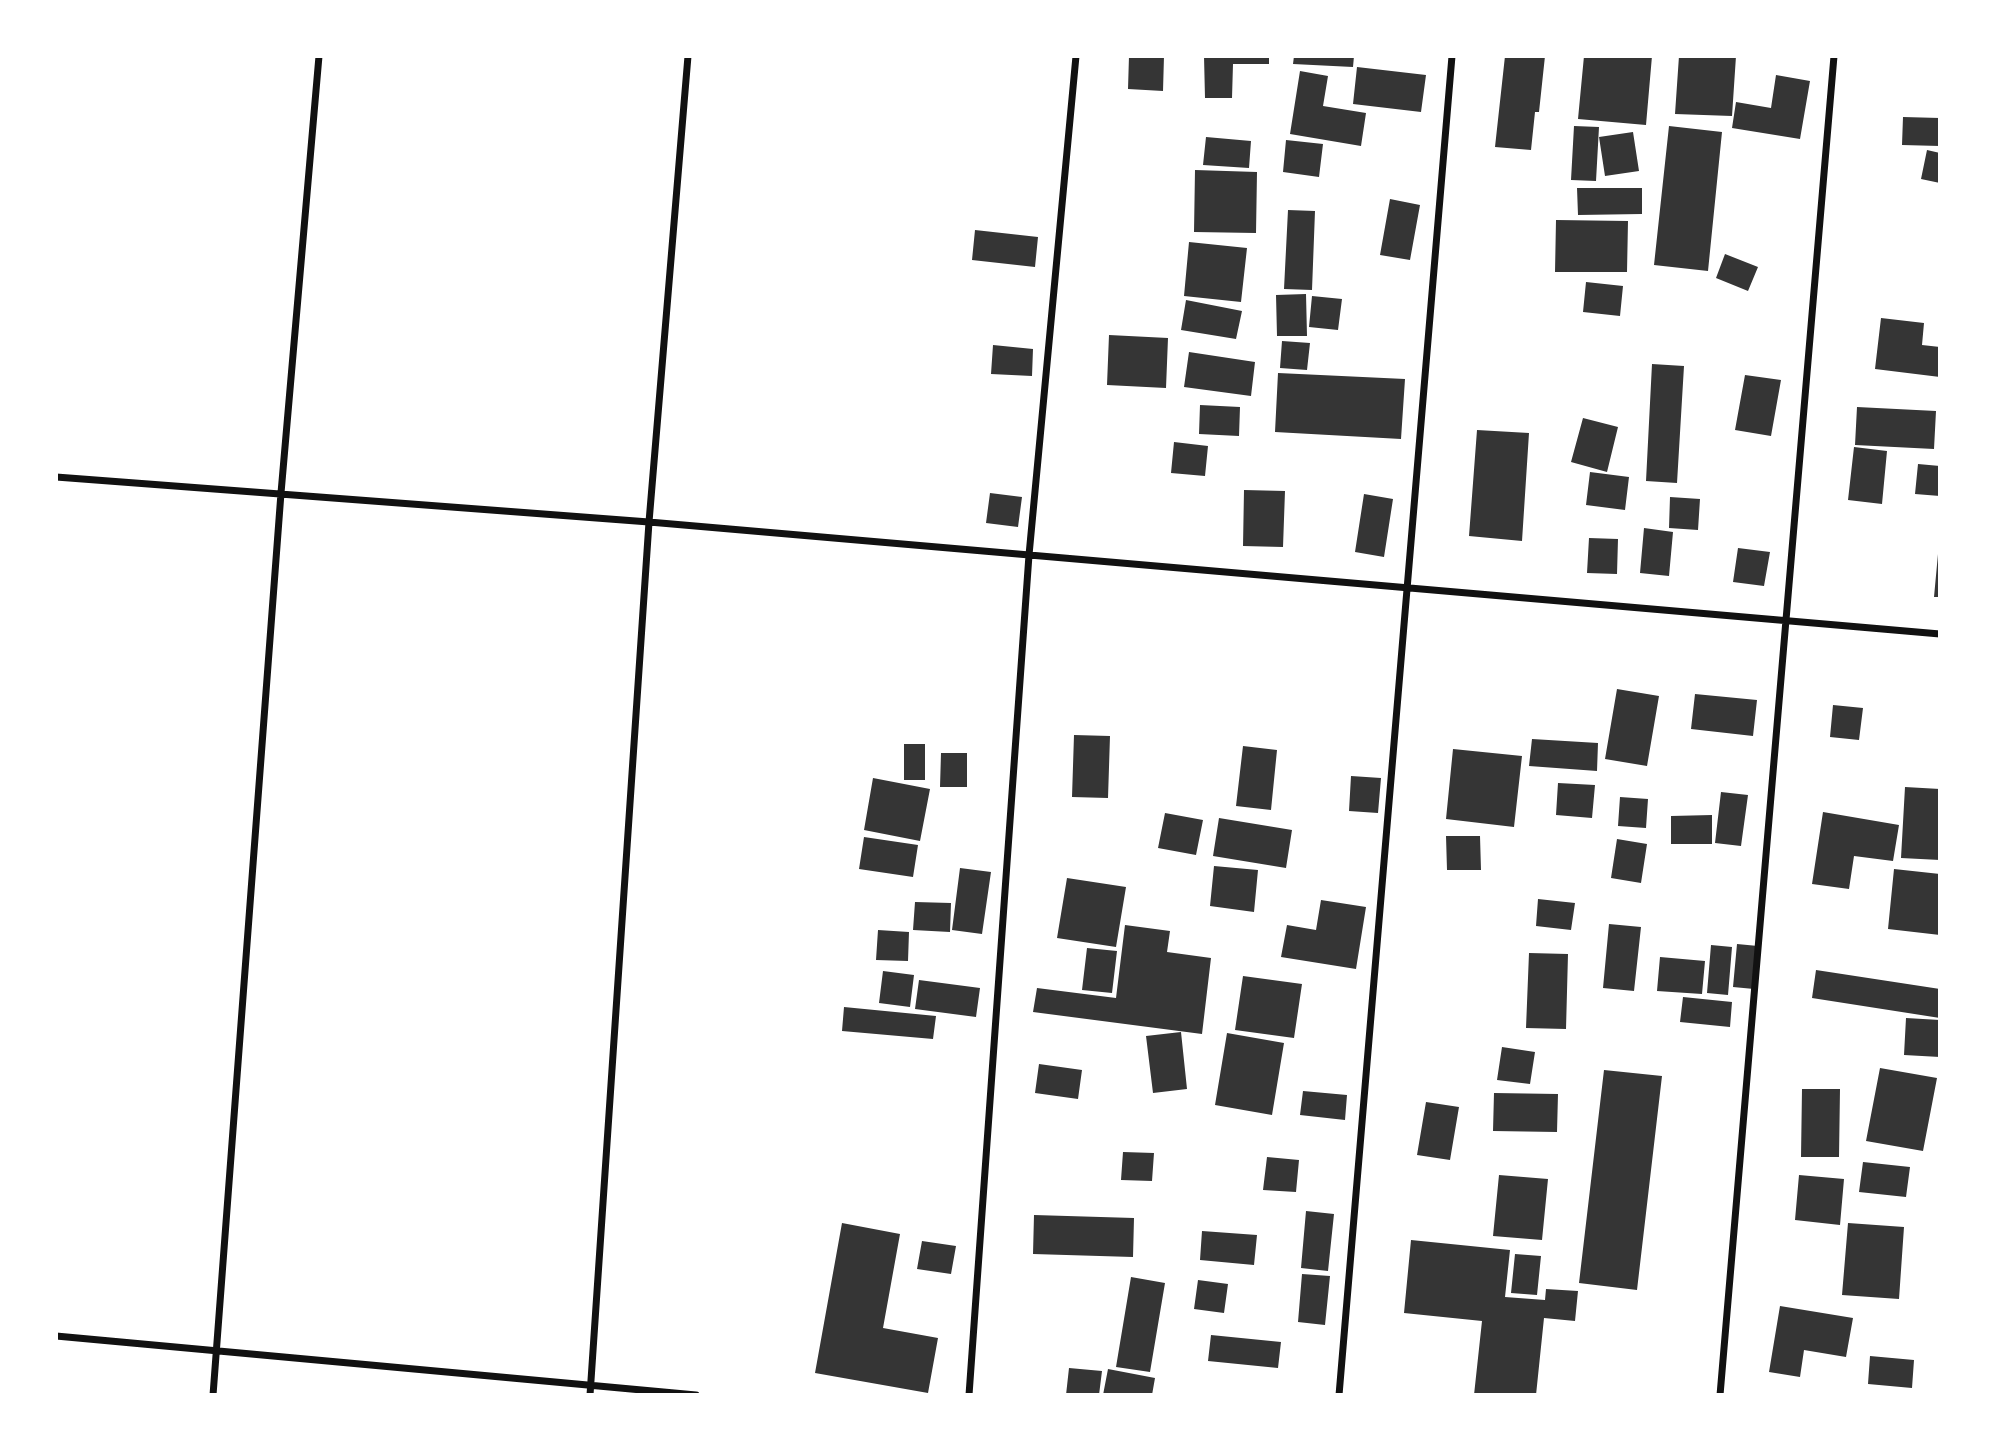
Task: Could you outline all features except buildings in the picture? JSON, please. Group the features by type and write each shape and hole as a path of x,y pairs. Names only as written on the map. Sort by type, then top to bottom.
{"street":[{"path":"213,1395 281,493 319,56"},
{"path":"590,1395 649,522 688,56"},
{"path":"968,1395 1029,555 1076,56"},
{"path":"1339,1395 1452,56"},
{"path":"1720,1395 1834,56"},
{"path":"56,477 649,522 1940,634"},
{"path":"56,1336 696,1395"}]}
